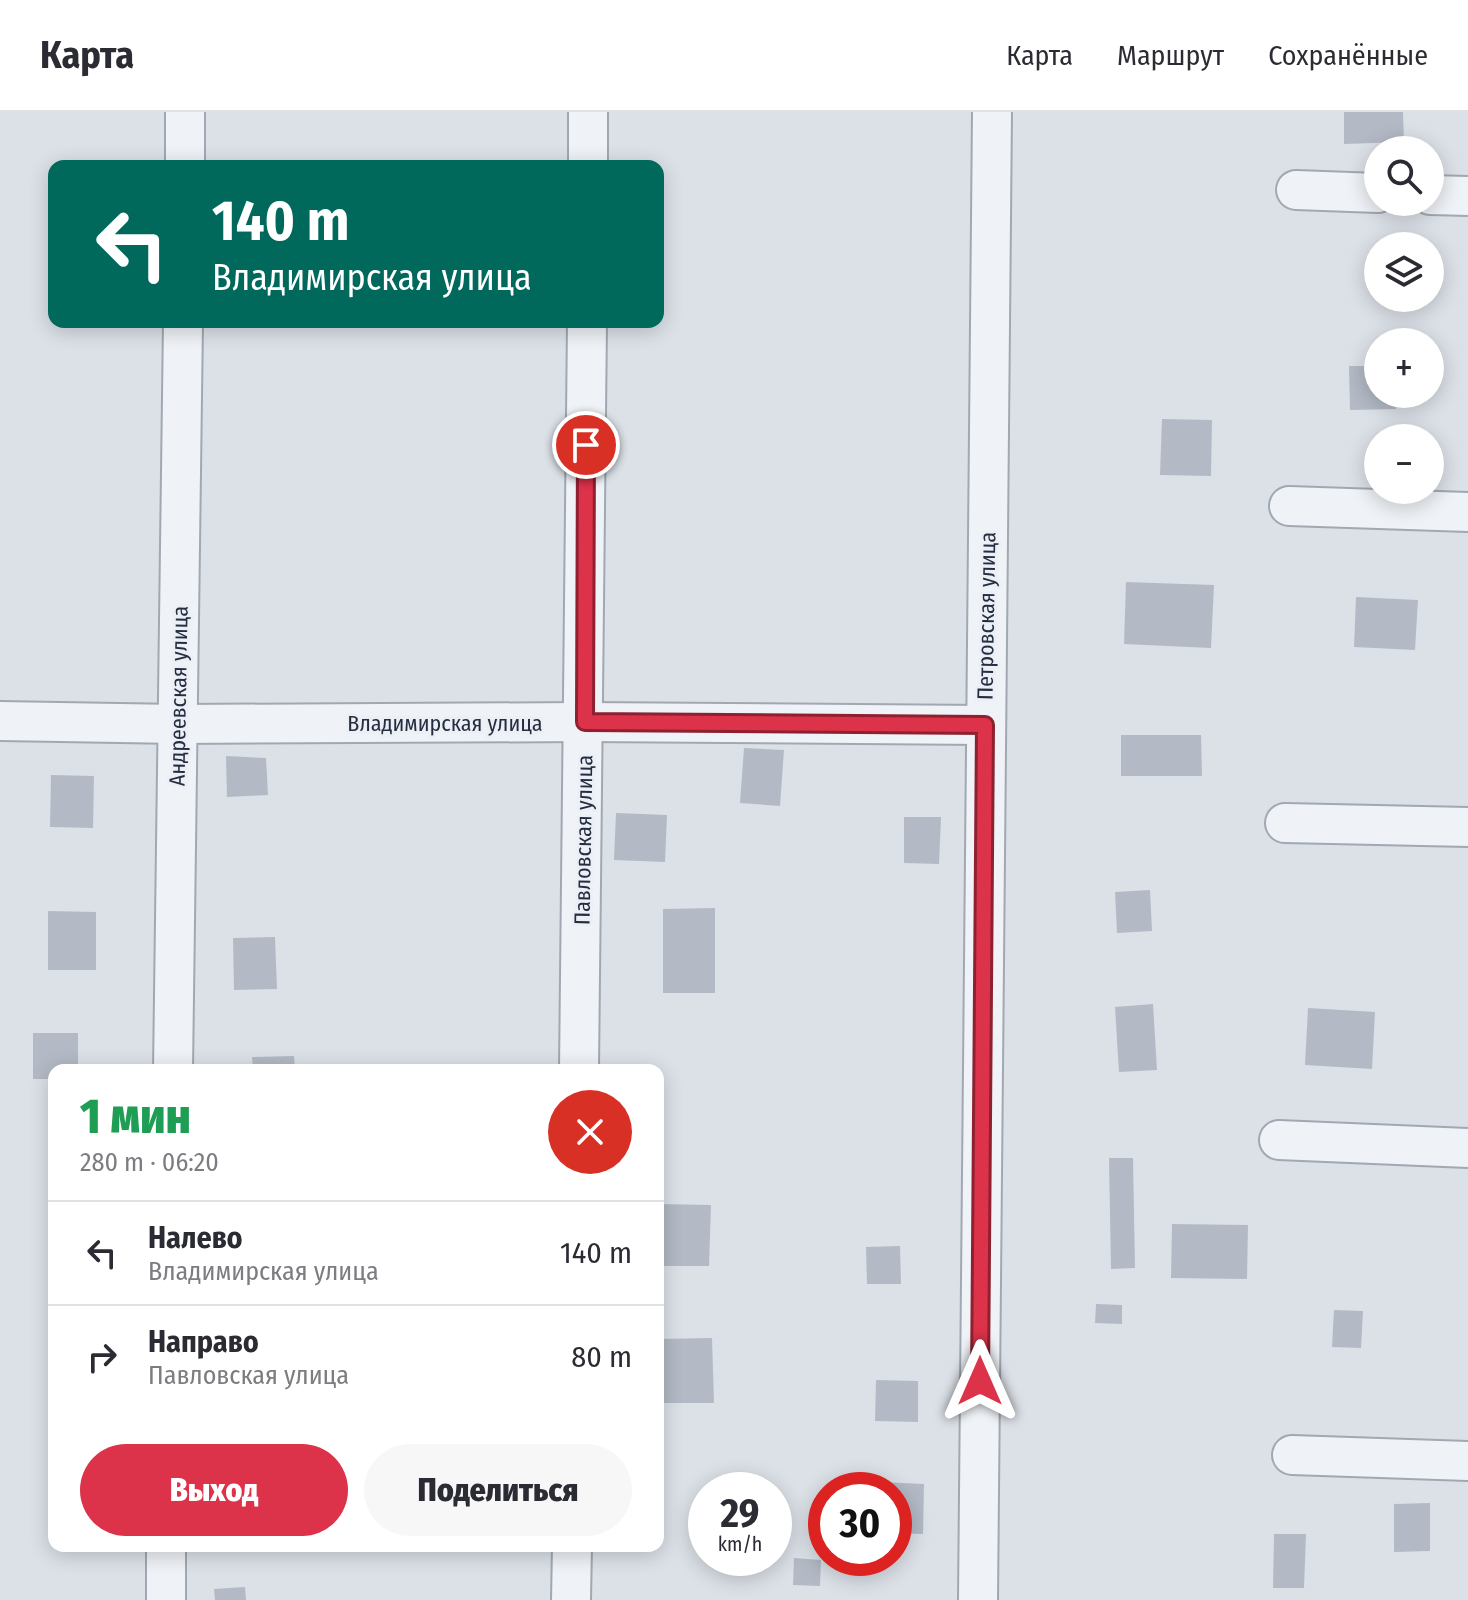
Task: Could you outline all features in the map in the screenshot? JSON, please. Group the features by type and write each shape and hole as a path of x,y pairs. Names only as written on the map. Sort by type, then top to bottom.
{"street":[{"path":"185,112 185,160"},
{"path":"588,112 588,160"},
{"name":"Петровская улица","path":"978,1600 992,112"},
{"path":"1296,190 1364,192"},
{"path":"1444,195 1468,196"},
{"name":"Андреевская улица","path":"173,1064 183,328"},
{"name":"Павловская улица","path":"579,1064 587,328"},
{"path":"1289,506 1468,512"},
{"name":"Владимирская улица","path":"0,721 985,725"},
{"path":"1285,823 1468,827"},
{"path":"1279,1140 1468,1148"},
{"path":"1292,1455 1468,1461"},
{"path":"166,1552 166,1600"},
{"path":"571,1600 572,1552"}],"building":[{"path":"1344,112 1403,112 1404,136 1364,136 1364,143 1344,144"},
{"path":"1349,366 1364,366 1364,408 1396,409 1350,410"},
{"path":"1162,419 1212,420 1211,476 1160,475"},
{"path":"1126,582 1214,585 1211,648 1124,644"},
{"path":"1356,597 1418,600 1415,650 1354,647"},
{"path":"1121,735 1201,735 1202,776 1121,776"},
{"path":"744,748 784,750 780,806 740,803"},
{"path":"226,756 266,758 268,795 227,797"},
{"path":"51,775 94,776 93,828 50,827"},
{"path":"616,813 667,815 665,862 614,860"},
{"path":"904,817 941,817 939,864 904,863"},
{"path":"1150,890 1152,931 1117,933 1115,892"},
{"path":"715,908 715,993 663,993 663,909"},
{"path":"48,911 96,912 96,970 48,970"},
{"path":"275,937 277,989 234,990 233,938"},
{"path":"1153,1004 1157,1070 1119,1072 1115,1007"},
{"path":"1308,1008 1375,1012 1372,1069 1305,1065"},
{"path":"33,1033 78,1033 78,1064 48,1064 48,1079 33,1079"},
{"path":"294,1056 295,1064 253,1064 252,1057"},
{"path":"1109,1158 1133,1158 1135,1268 1111,1269"},
{"path":"664,1204 711,1205 709,1266 664,1266"},
{"path":"1172,1224 1248,1225 1247,1279 1171,1278"},
{"path":"900,1246 901,1284 867,1284 866,1247"},
{"path":"1096,1304 1122,1305 1122,1324 1095,1323"},
{"path":"1334,1310 1363,1311 1361,1348 1332,1347"},
{"path":"712,1338 714,1403 664,1403 664,1339"},
{"path":"876,1380 918,1381 918,1422 875,1421"},
{"path":"912,1483 924,1484 923,1534 912,1534"},
{"path":"1430,1503 1430,1551 1394,1552 1394,1504"},
{"path":"1274,1534 1306,1534 1304,1588 1273,1588"},
{"path":"794,1558 808,1559 808,1576 820,1576 820,1586 793,1585"},
{"path":"245,1587 246,1600 215,1600 214,1589"}],"route":[{"path":"586,445 585,722 985,725 980,1381"}]}
